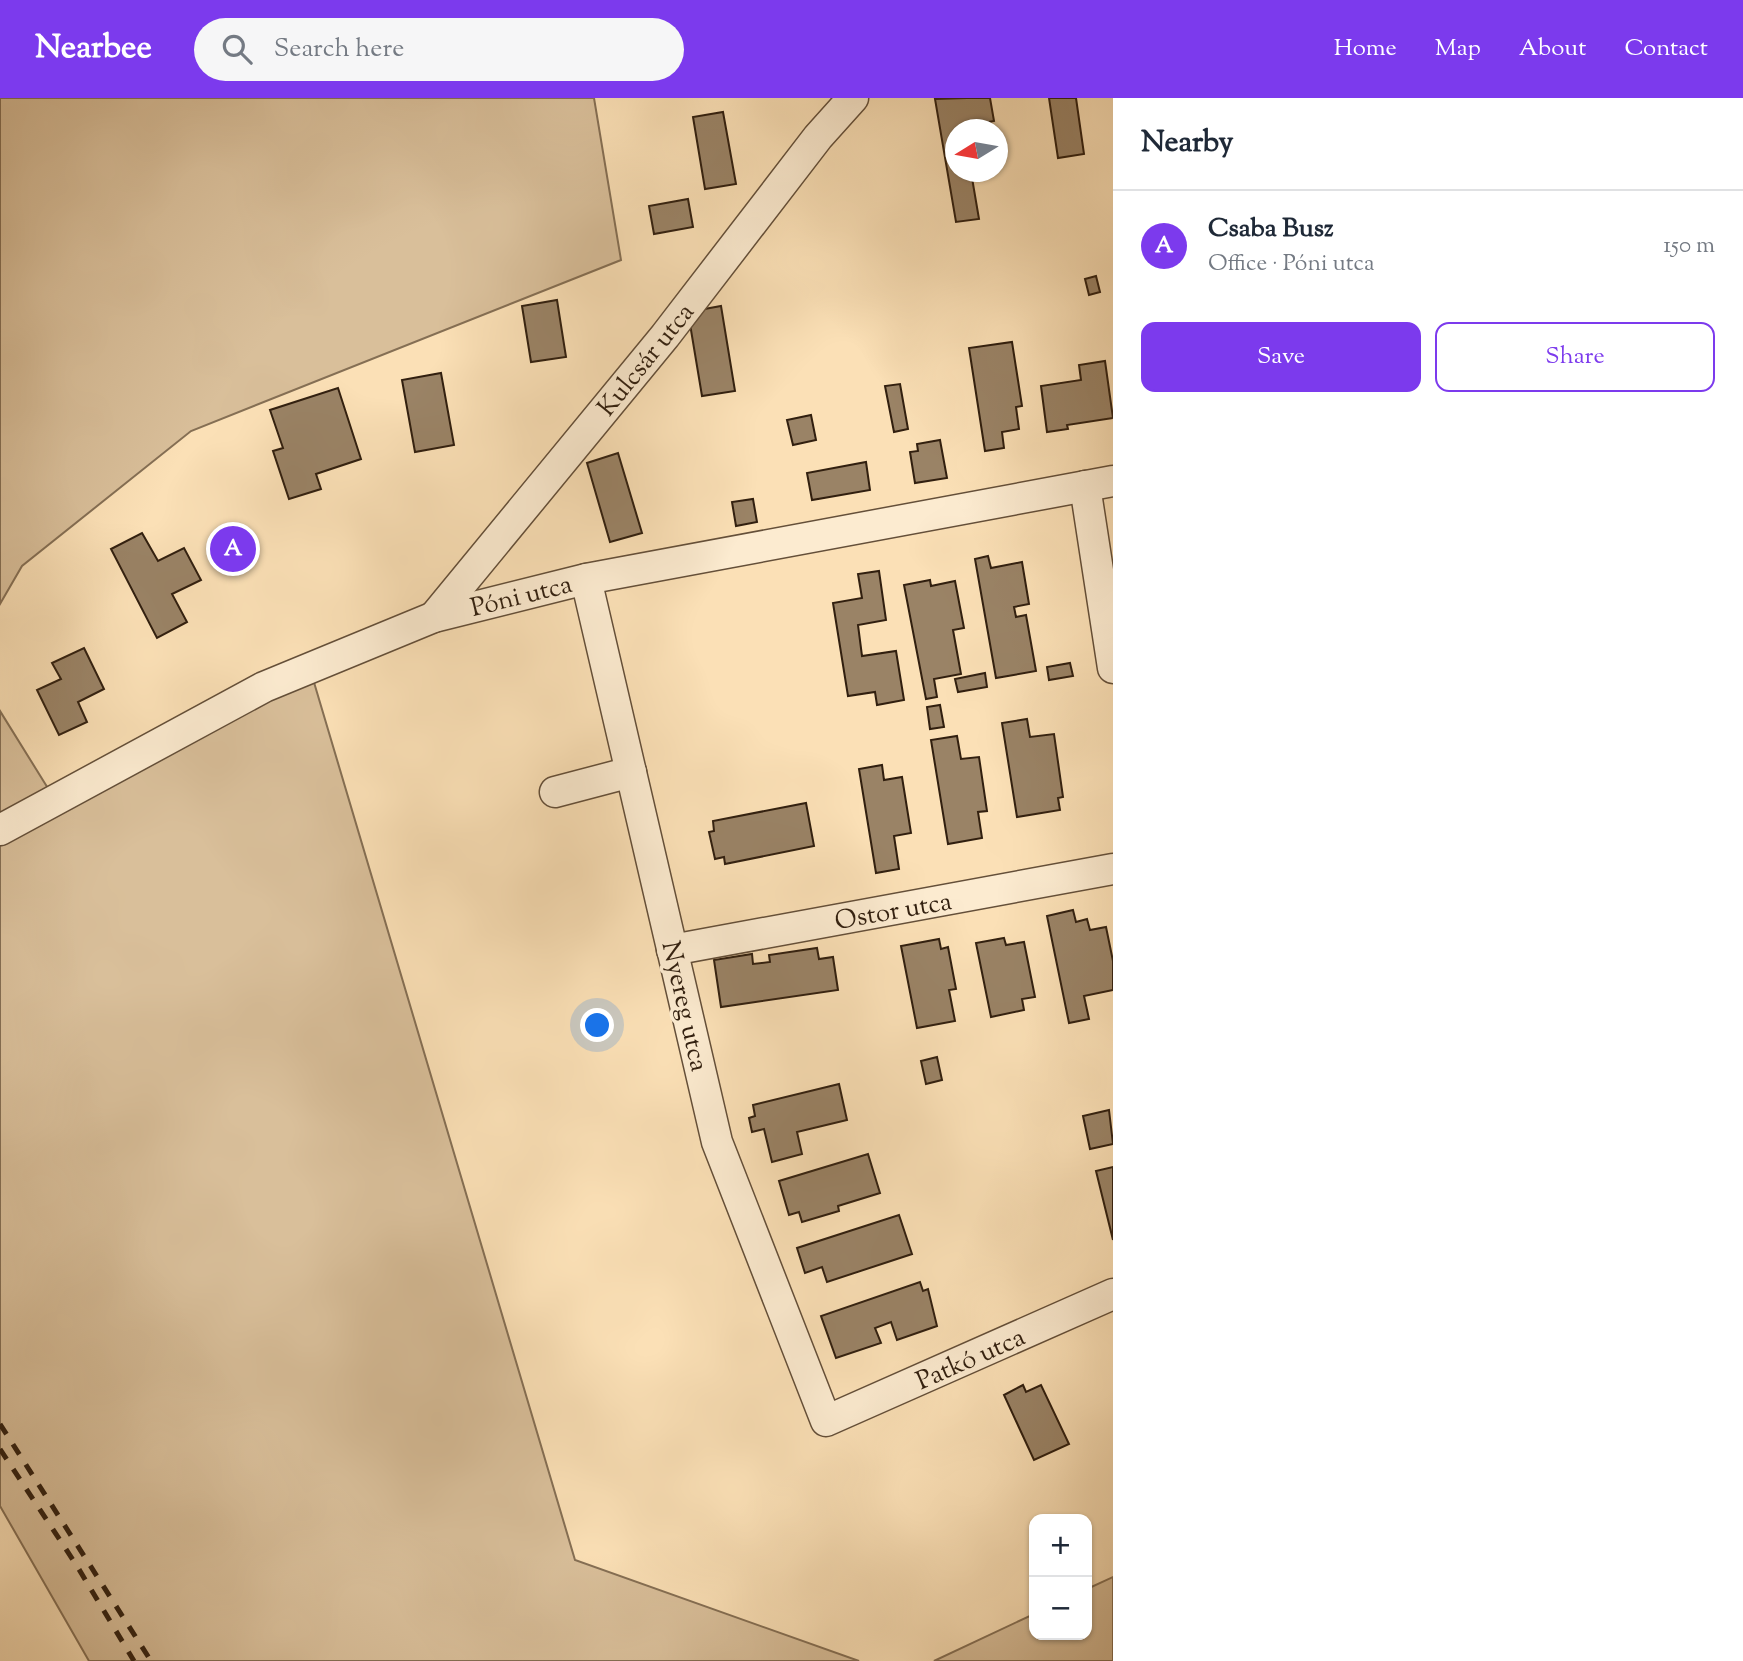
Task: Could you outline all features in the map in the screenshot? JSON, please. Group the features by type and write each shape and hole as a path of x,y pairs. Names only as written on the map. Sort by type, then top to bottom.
{"street":[{"name":"Kulcsár utca","path":"434,617 665,336 818,137 853,98"},
{"name":"Póni utca","path":"0,830 264,687 434,617 586,579 1099,484"},
{"path":"1099,484 1113,668"},
{"name":"Nyereg utca","path":"586,579 717,1142 826,1421"},
{"path":"555,792 631,772"},
{"name":"Ostor utca","path":"673,950 1113,869"},
{"name":"Patkó utca","path":"826,1421 1113,1294"}],"shaded area":[{"path":"0,98 594,98 621,260 191,431 22,566 0,604"},
{"path":"313,679 575,1560 859,1661 89,1661 0,1506 0,711 54,798"},
{"path":"1113,1577 1113,1661 934,1661 1029,1616 1029,1640 1092,1640 1092,1587"}],"building":[{"path":"990,98 994,119 945,119 945,158 935,99"},
{"path":"1049,98 1076,98 1084,154 1058,158"},
{"path":"723,112 736,184 705,189 693,117"},
{"path":"949,182 973,182 979,219 956,222"},
{"path":"688,199 693,227 654,234 649,206"},
{"path":"1096,276 1100,292 1089,295 1085,279"},
{"path":"557,300 566,357 531,362 522,306"},
{"path":"721,306 735,391 702,396 688,312"},
{"path":"1012,342 1022,406 1016,407 1019,429 1002,432 1004,448 985,451 969,348"},
{"path":"1105,361 1113,418 1067,425 1068,429 1047,432 1041,386 1081,380 1079,365"},
{"path":"441,373 454,445 415,452 402,380"},
{"path":"900,384 908,429 894,432 885,386"},
{"path":"338,388 361,459 316,474 321,489 289,499 273,451 283,448 270,410"},
{"path":"811,415 816,440 793,445 787,420"},
{"path":"940,440 947,478 915,483 910,452 918,451 917,444"},
{"path":"618,453 642,533 610,542 587,463"},
{"path":"866,462 870,490 812,500 807,473"},
{"path":"753,499 757,522 736,526 732,502"},
{"path":"142,533 158,561 184,548 201,580 172,594 187,622 157,638 111,549"},
{"path":"988,556 991,568 1022,562 1029,604 1014,607 1016,617 1026,615 1036,671 996,678 975,559"},
{"path":"879,571 886,620 858,625 862,656 896,651 904,700 877,705 875,692 848,696 833,603 862,598 858,574"},
{"path":"930,580 931,586 955,581 964,628 953,630 961,674 934,679 937,697 926,699 904,585"},
{"path":"84,648 104,689 78,702 87,722 59,735 37,690 61,679 52,663"},
{"path":"1070,663 1073,676 1049,680 1047,667"},
{"path":"985,673 987,687 958,692 955,679"},
{"path":"940,705 944,727 930,729 927,707"},
{"path":"1027,719 1030,737 1054,734 1063,797 1058,798 1060,810 1017,817 1002,723"},
{"path":"957,736 961,759 979,757 987,811 978,812 982,838 948,844 931,740"},
{"path":"882,765 884,780 902,777 911,833 894,836 899,869 876,873 859,769"},
{"path":"806,803 814,846 725,864 724,857 715,859 709,832 714,831 713,821"},
{"path":"1073,910 1076,922 1087,919 1090,930 1106,927 1113,961 1113,990 1084,996 1089,1019 1069,1023 1047,916"},
{"path":"1004,938 1006,945 1024,942 1035,997 1022,999 1024,1010 991,1017 976,943"},
{"path":"939,939 941,949 948,947 956,989 949,990 955,1021 917,1028 901,946"},
{"path":"817,948 819,959 833,957 838,990 721,1007 714,960 752,954 753,964 770,962 769,955"},
{"path":"937,1057 942,1080 926,1084 921,1061"},
{"path":"839,1084 847,1120 797,1132 802,1154 772,1162 764,1129 752,1132 749,1118 755,1116 753,1105"},
{"path":"1109,1110 1113,1144 1090,1149 1083,1116"},
{"path":"868,1154 880,1193 838,1206 839,1211 802,1222 799,1212 789,1215 779,1181"},
{"path":"1113,1167 1113,1240 1096,1171"},
{"path":"899,1215 912,1254 827,1282 822,1267 805,1273 797,1248"},
{"path":"920,1282 923,1291 928,1289 937,1326 897,1340 891,1322 875,1328 881,1343 836,1358 821,1316"},
{"path":"1023,1385 1026,1392 1041,1385 1069,1444 1034,1460 1004,1395"}],"railway":[{"path":"0,1424 151,1661"},
{"path":"0,1449 77,1566 134,1661"}],"place":[{"name":"Csaba Busz","path":"233,549"}]}
